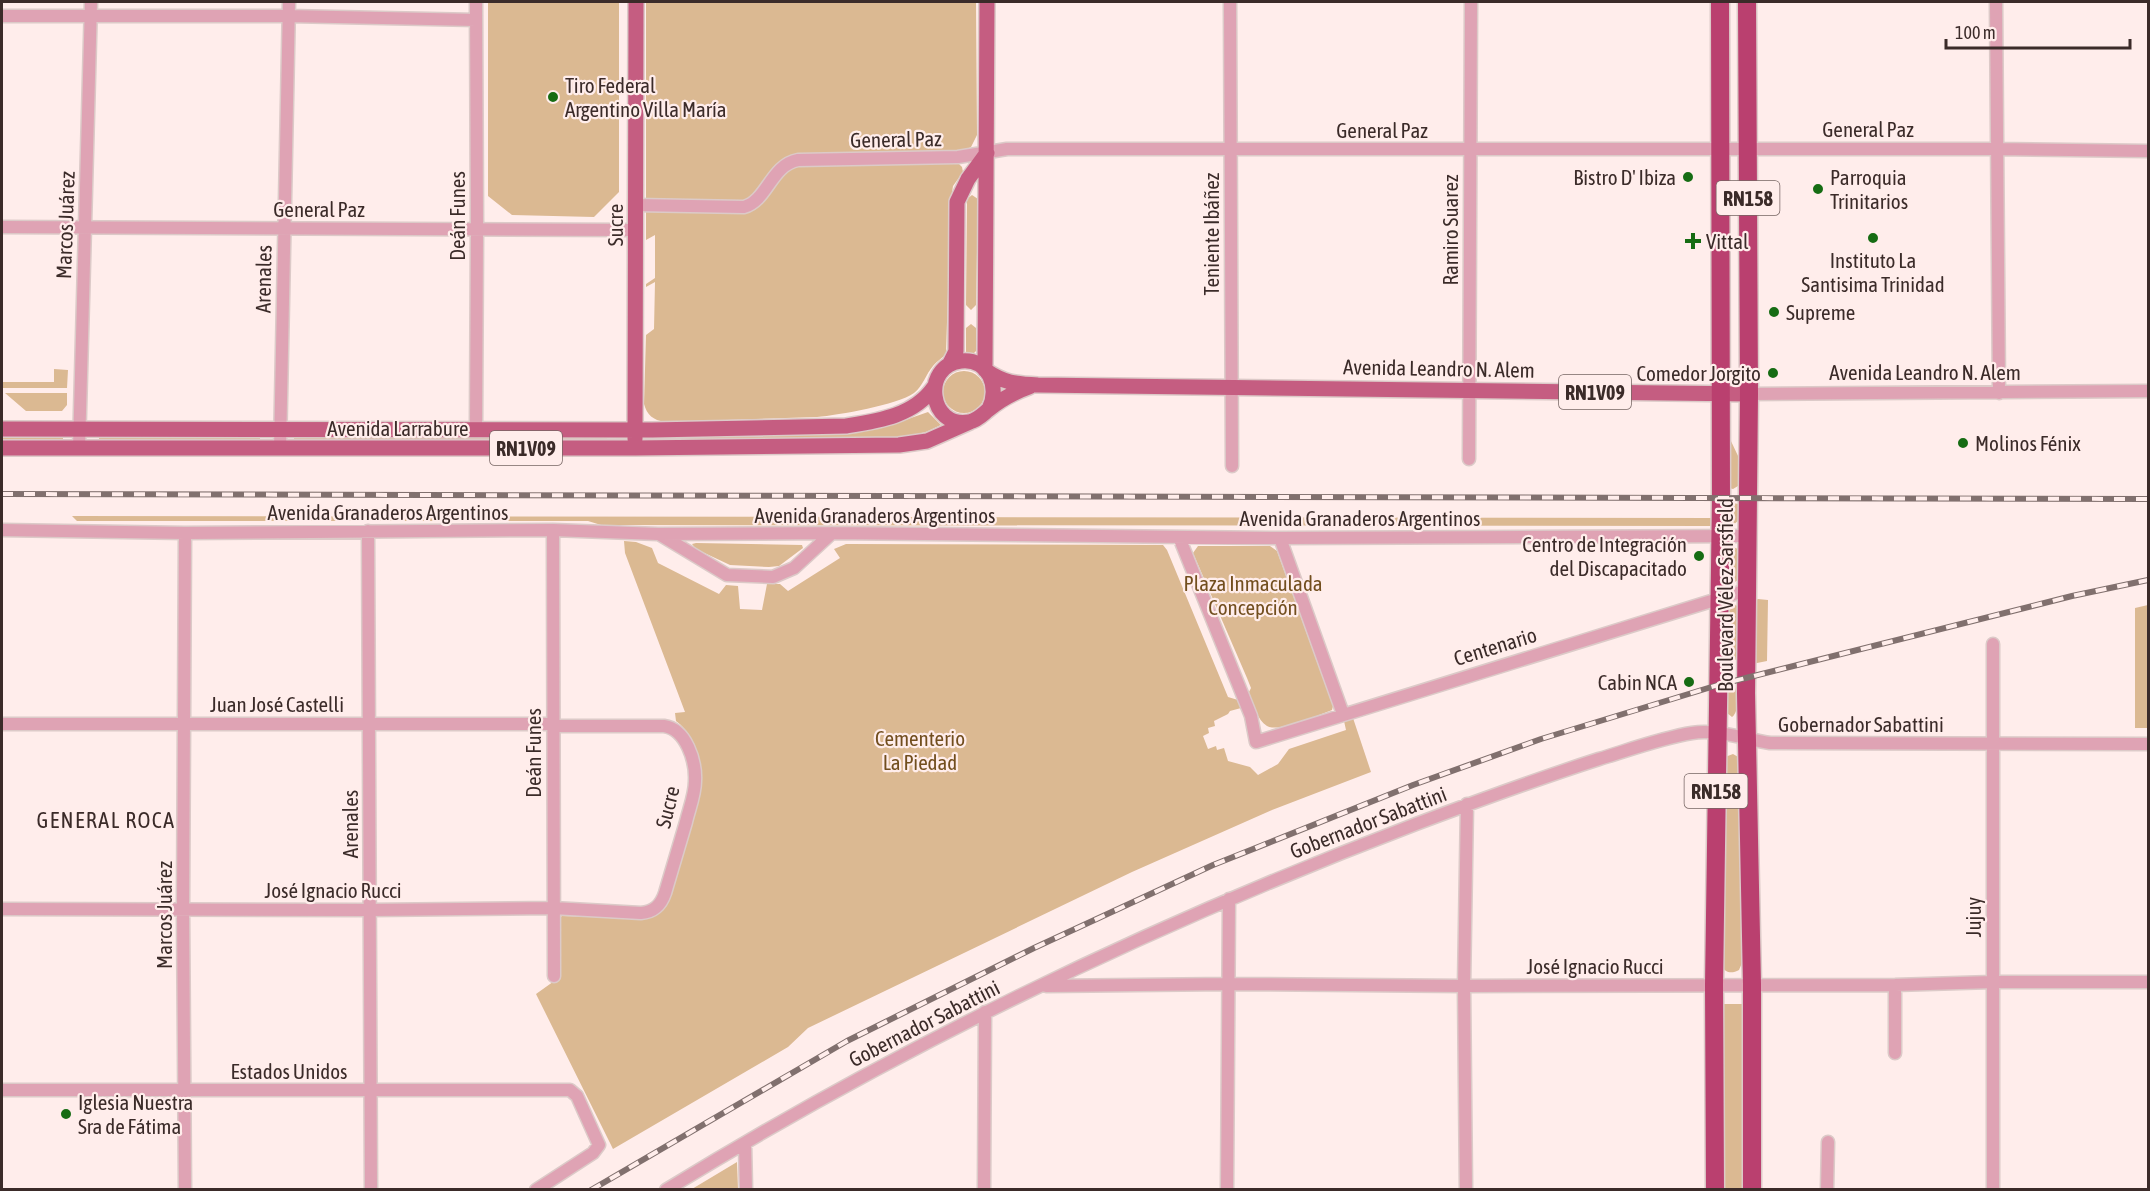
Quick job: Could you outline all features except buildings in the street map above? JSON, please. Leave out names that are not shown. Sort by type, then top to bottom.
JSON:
[{"type":"highway","name":"Boulevard Vélez Sarsfield","points":[[1715,1190],[1714,985],[1721,536],[1720,2]]},
{"type":"highway","name":"Boulevard Vélez Sarsfield","points":[[1747,2],[1749,394],[1747,740],[1752,984],[1752,1190]]},
{"type":"main road","name":"Sucre","points":[[635,448],[636,2]]},
{"type":"main road","points":[[987,2],[985,370],[993,384],[994,393],[989,409]]},
{"type":"main road","points":[[949,365],[956,351],[957,202],[968,179],[987,153]]},
{"type":"main road","name":"RN1V09","points":[[934,387],[939,374],[949,365],[961,361],[970,362],[985,370]]},
{"type":"main road","name":"Avenida Leandro N. Alem","points":[[985,370],[1007,382],[1038,385],[1749,394]]},
{"type":"main road","name":"RN1V09","points":[[970,422],[1015,393],[1038,385]]},
{"type":"main road","points":[[934,387],[935,402],[943,414],[955,421],[970,422]]},
{"type":"main road","name":"Avenida Larrabure","points":[[2,429],[636,430],[846,426],[869,423],[904,412],[921,402],[934,387]]},
{"type":"main road","name":"Avenida Larrabure","points":[[2,448],[635,448],[899,445],[927,441],[970,422]]},
{"type":"street","name":"Marcos Juárez","points":[[79,449],[91,2]]},
{"type":"street","name":"Arenales","points":[[280,449],[289,2]]},
{"type":"street","name":"Deán Funes","points":[[476,2],[476,430]]},
{"type":"street","name":"Teniente Ibáñez","points":[[1230,2],[1232,466]]},
{"type":"street","name":"Ramiro Suarez","points":[[1469,459],[1471,2]]},
{"type":"street","points":[[1996,2],[1998,393]]},
{"type":"street","points":[[2,16],[289,16],[476,20]]},
{"type":"street","name":"General Paz","points":[[636,205],[744,207],[753,203],[782,167],[793,161],[958,157],[1007,149],[2148,151]]},
{"type":"street","name":"General Paz","points":[[2,227],[636,230]]},
{"type":"street","name":"Avenida Leandro N. Alem","points":[[1749,394],[2148,391]]},
{"type":"street","name":"Avenida Granaderos Argentinos","points":[[2,530],[186,533],[553,530],[658,534],[832,533],[1280,538],[1747,536]]},
{"type":"street","name":"Deán Funes","points":[[553,530],[554,976]]},
{"type":"street","name":"Arenales","points":[[368,531],[371,1190]]},
{"type":"street","name":"Marcos Juárez","points":[[185,1190],[183,908],[186,533]]},
{"type":"street","points":[[658,534],[727,575],[773,577],[794,568],[832,533]]},
{"type":"street","name":"Centenario","points":[[1179,537],[1251,716],[1256,742],[1747,590]]},
{"type":"street","points":[[1280,538],[1344,714]]},
{"type":"street","name":"Jujuy","points":[[1993,644],[1993,1190]]},
{"type":"street","name":"Juan José Castelli","points":[[2,724],[669,727]]},
{"type":"street","name":"Sucre","points":[[660,903],[665,893],[696,779],[685,740],[679,732],[669,727]]},
{"type":"street","name":"Gobernador Sabattini","points":[[666,1190],[842,1087],[985,1012],[1229,899],[1331,856],[1467,804],[1626,751],[1694,733],[1717,734],[1770,743],[2148,744]]},
{"type":"street","points":[[1466,1190],[1464,986],[1467,804]]},
{"type":"street","points":[[1227,1190],[1229,899]]},
{"type":"street","name":"José Ignacio Rucci","points":[[2,909],[553,908],[641,912],[652,910],[660,903]]},
{"type":"street","name":"José Ignacio Rucci","points":[[1042,986],[1895,985],[1992,982],[2148,982]]},
{"type":"street","points":[[1895,985],[1895,1053]]},
{"type":"street","points":[[984,1190],[985,1012]]},
{"type":"street","name":"Estados Unidos","points":[[2,1090],[566,1090],[575,1094],[599,1144],[593,1153],[536,1190]]},
{"type":"street","points":[[1827,1190],[1828,1142]]},
{"type":"street","points":[[745,1143],[746,1190]]},
{"type":"green space","name":"Tiro Federal Argentino Villa María","points":[[488,2],[619,2],[619,192],[594,217],[512,215],[488,196]]},
{"type":"green space","points":[[646,2],[976,2],[977,135],[971,147],[961,152],[788,157],[777,166],[785,171],[798,165],[958,163],[962,167],[963,172],[953,186],[951,199],[946,353],[933,366],[914,393],[895,402],[853,412],[817,417],[665,422],[649,414],[644,404],[646,335],[654,329],[655,282],[646,287],[646,284],[655,278],[655,235],[646,240],[646,210],[747,202],[677,203],[646,199]]},
{"type":"green space","points":[[972,195],[978,199],[976,305],[971,310],[966,305],[967,199]]},
{"type":"green space","points":[[971,324],[976,328],[976,351],[972,355],[966,353],[966,328]]},
{"type":"green space","points":[[54,369],[68,370],[67,388],[2,388],[2,382],[54,382]]},
{"type":"green space","points":[[964,371],[972,372],[979,377],[984,384],[984,400],[979,407],[972,412],[964,413],[956,412],[949,407],[944,400],[943,392],[944,384],[949,377],[956,372]]},
{"type":"green space","points":[[5,393],[67,393],[67,405],[62,411],[26,411]]},
{"type":"green space","points":[[928,412],[941,425],[926,432],[904,437],[653,440],[656,437],[832,434],[888,426]]},
{"type":"green space","points":[[2,437],[63,437],[63,441],[2,441]]},
{"type":"green space","points":[[99,437],[260,437],[260,441],[99,441]]},
{"type":"green space","points":[[294,437],[607,438],[607,442],[294,441]]},
{"type":"green space","points":[[1730,439],[1739,458],[1738,486],[1733,489],[1729,488]]},
{"type":"green space","points":[[1730,502],[1738,504],[1738,521],[1733,525],[1729,523],[1728,504]]},
{"type":"green space","points":[[72,516],[1714,518],[1711,526],[601,525],[588,521],[77,521]]},
{"type":"green space","name":"Cementerio La Piedad","points":[[624,541],[636,542],[652,548],[658,563],[719,594],[726,585],[738,586],[740,609],[762,610],[767,584],[780,584],[788,591],[840,558],[834,549],[846,544],[1163,545],[1228,697],[1238,700],[1241,708],[1230,711],[1214,721],[1215,726],[1208,728],[1209,733],[1203,736],[1208,749],[1216,746],[1217,750],[1224,748],[1228,761],[1250,767],[1258,775],[1278,764],[1289,749],[1346,730],[1344,721],[1353,718],[1371,772],[1272,810],[1132,872],[808,1028],[788,1047],[613,1149],[536,994],[557,979],[559,918],[562,916],[641,918],[654,915],[699,796],[700,787],[693,744],[683,727],[676,721],[675,713],[685,712],[625,553]]},
{"type":"green space","points":[[692,544],[802,545],[803,548],[779,566],[769,567],[730,565],[696,549]]},
{"type":"green space","name":"Plaza Inmaculada Concepción","points":[[1198,546],[1270,546],[1277,551],[1333,706],[1332,710],[1299,722],[1273,728],[1261,720],[1249,692],[1251,688],[1247,678],[1193,553]]},
{"type":"green space","points":[[1729,548],[1738,549],[1738,580],[1733,583],[1729,582]]},
{"type":"green space","points":[[1756,600],[1768,600],[1767,661],[1752,664]]},
{"type":"green space","points":[[1733,603],[1737,606],[1737,659],[1731,661],[1728,659],[1728,606]]},
{"type":"green space","points":[[2148,605],[2148,728],[2135,728],[2135,608]]},
{"type":"green space","points":[[1730,686],[1736,689],[1737,698],[1736,711],[1732,717],[1727,713]]},
{"type":"green space","points":[[1733,754],[1740,758],[1744,765],[1742,963],[1739,970],[1731,972],[1722,966],[1725,757]]},
{"type":"green space","points":[[1722,1004],[1743,1004],[1743,1189],[1722,1189]]},
{"type":"green space","points":[[737,1162],[738,1189],[692,1189]]},
{"type":"railway","points":[[2,494],[2148,499]]},
{"type":"railway","points":[[591,1190],[847,1041],[1034,948],[1213,865],[1413,785],[1541,739],[1718,685],[2072,596],[2148,580]]},
{"type":"place","name":"Tiro Federal Argentino Villa María","points":[[553,97]]},
{"type":"place","name":"Bistro D' Ibiza","points":[[1688,177]]},
{"type":"place","name":"Parroquia Trinitarios","points":[[1818,189]]},
{"type":"place","name":"Instituto La Santisima Trinidad","points":[[1873,238]]},
{"type":"place","name":"Vittal","points":[[1693,241]]},
{"type":"place","name":"Supreme","points":[[1774,312]]},
{"type":"place","name":"Comedor Jorgito","points":[[1773,373]]},
{"type":"place","name":"Molinos Fénix","points":[[1963,443]]},
{"type":"place","name":"Centro de Integración del Discapacitado","points":[[1699,556]]},
{"type":"place","name":"Cabin NCA","points":[[1689,682]]},
{"type":"place","name":"Iglesia Nuestra Sra de Fátima","points":[[66,1114]]},
{"type":"district","name":"GENERAL ROCA","points":[[106,820]]}]
